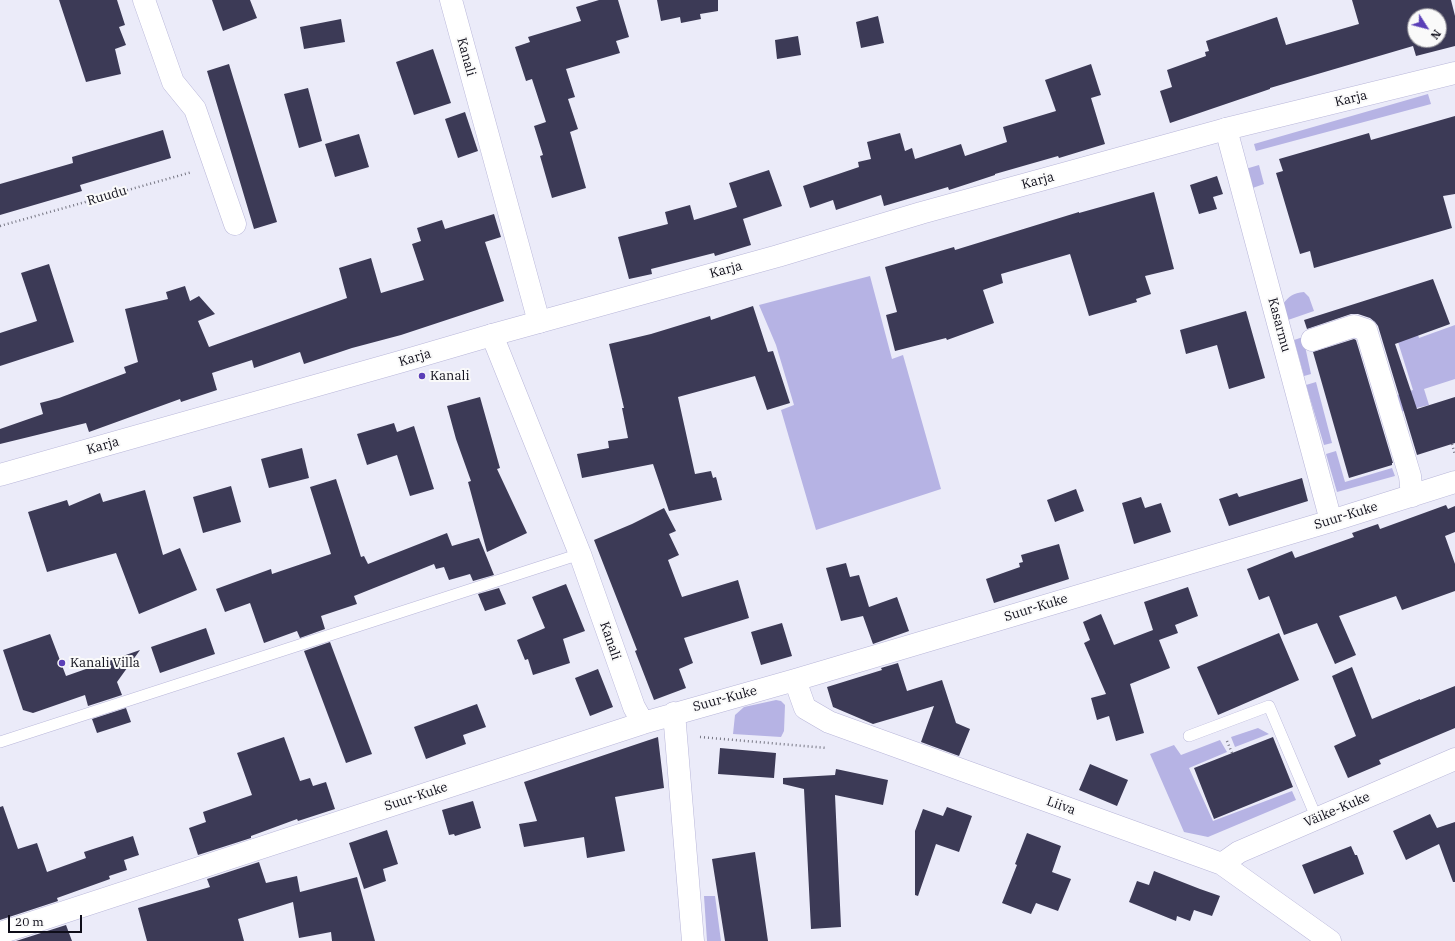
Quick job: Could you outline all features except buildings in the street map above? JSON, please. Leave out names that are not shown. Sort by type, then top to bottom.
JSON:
[{"type":"street","points":[[144,0],[173,82],[194,109],[235,224]]},
{"type":"street","name":"Kanali","points":[[451,0],[539,322]]},
{"type":"street","name":"Karja","points":[[0,475],[492,335],[778,256],[921,213],[1226,129],[1455,73]]},
{"type":"street","name":"Kasarmu","points":[[1226,129],[1331,521]]},
{"type":"street","points":[[1312,340],[1354,326],[1366,330],[1410,476],[1412,496]]},
{"type":"street","name":"Kanali","points":[[492,335],[580,554],[634,707],[643,723]]},
{"type":"street","name":"Suur-Kuke","points":[[0,934],[674,713],[795,680],[1331,521],[1455,482]]},
{"type":"street","name":"Liiva","points":[[795,680],[805,708],[829,722],[1222,864],[1330,941]]},
{"type":"street","points":[[674,713],[693,941]]},
{"type":"street","name":"Väike-Kuke","points":[[1222,864],[1239,852],[1455,760]]},
{"type":"lane","points":[[0,742],[580,554]]},
{"type":"lane","points":[[1189,736],[1268,706],[1317,819]]},
{"type":"path","name":"Ruudu","points":[[0,226],[215,166]]},
{"type":"path","points":[[1452,444],[1455,455]]},
{"type":"path","points":[[675,735],[833,748]]},
{"type":"shaded area","points":[[1428,94],[1431,104],[1256,151],[1254,144]]},
{"type":"shaded area","points":[[1259,165],[1264,184],[1247,190],[1242,170]]},
{"type":"shaded area","points":[[870,276],[892,359],[903,355],[941,489],[816,530],[781,410],[794,405],[776,345],[759,305]]},
{"type":"shaded area","points":[[1304,292],[1309,297],[1314,311],[1288,320],[1283,304],[1292,295]]},
{"type":"shaded area","points":[[1412,316],[1419,338],[1455,325],[1455,379],[1424,389],[1429,405],[1400,412],[1395,396],[1413,390],[1398,342]]},
{"type":"shaded area","points":[[1303,337],[1311,374],[1304,376],[1294,340]]},
{"type":"shaded area","points":[[1316,382],[1332,443],[1324,445],[1306,385]]},
{"type":"shaded area","points":[[1336,451],[1345,482],[1392,468],[1395,476],[1337,492],[1326,454]]},
{"type":"shaded area","points":[[776,700],[781,701],[785,705],[784,731],[781,737],[733,734],[735,715],[744,707]]},
{"type":"shaded area","points":[[1258,728],[1269,734],[1235,747],[1231,737]]},
{"type":"shaded area","points":[[1220,740],[1227,752],[1189,768],[1213,821],[1292,791],[1296,800],[1208,837],[1184,832],[1150,754],[1174,745],[1181,755]]},
{"type":"shaded area","points":[[704,896],[715,896],[721,941],[707,941]]},
{"type":"place","name":"Kanali","points":[[422,376]]},
{"type":"place","name":"Kanali Villa","points":[[62,663]]}]
